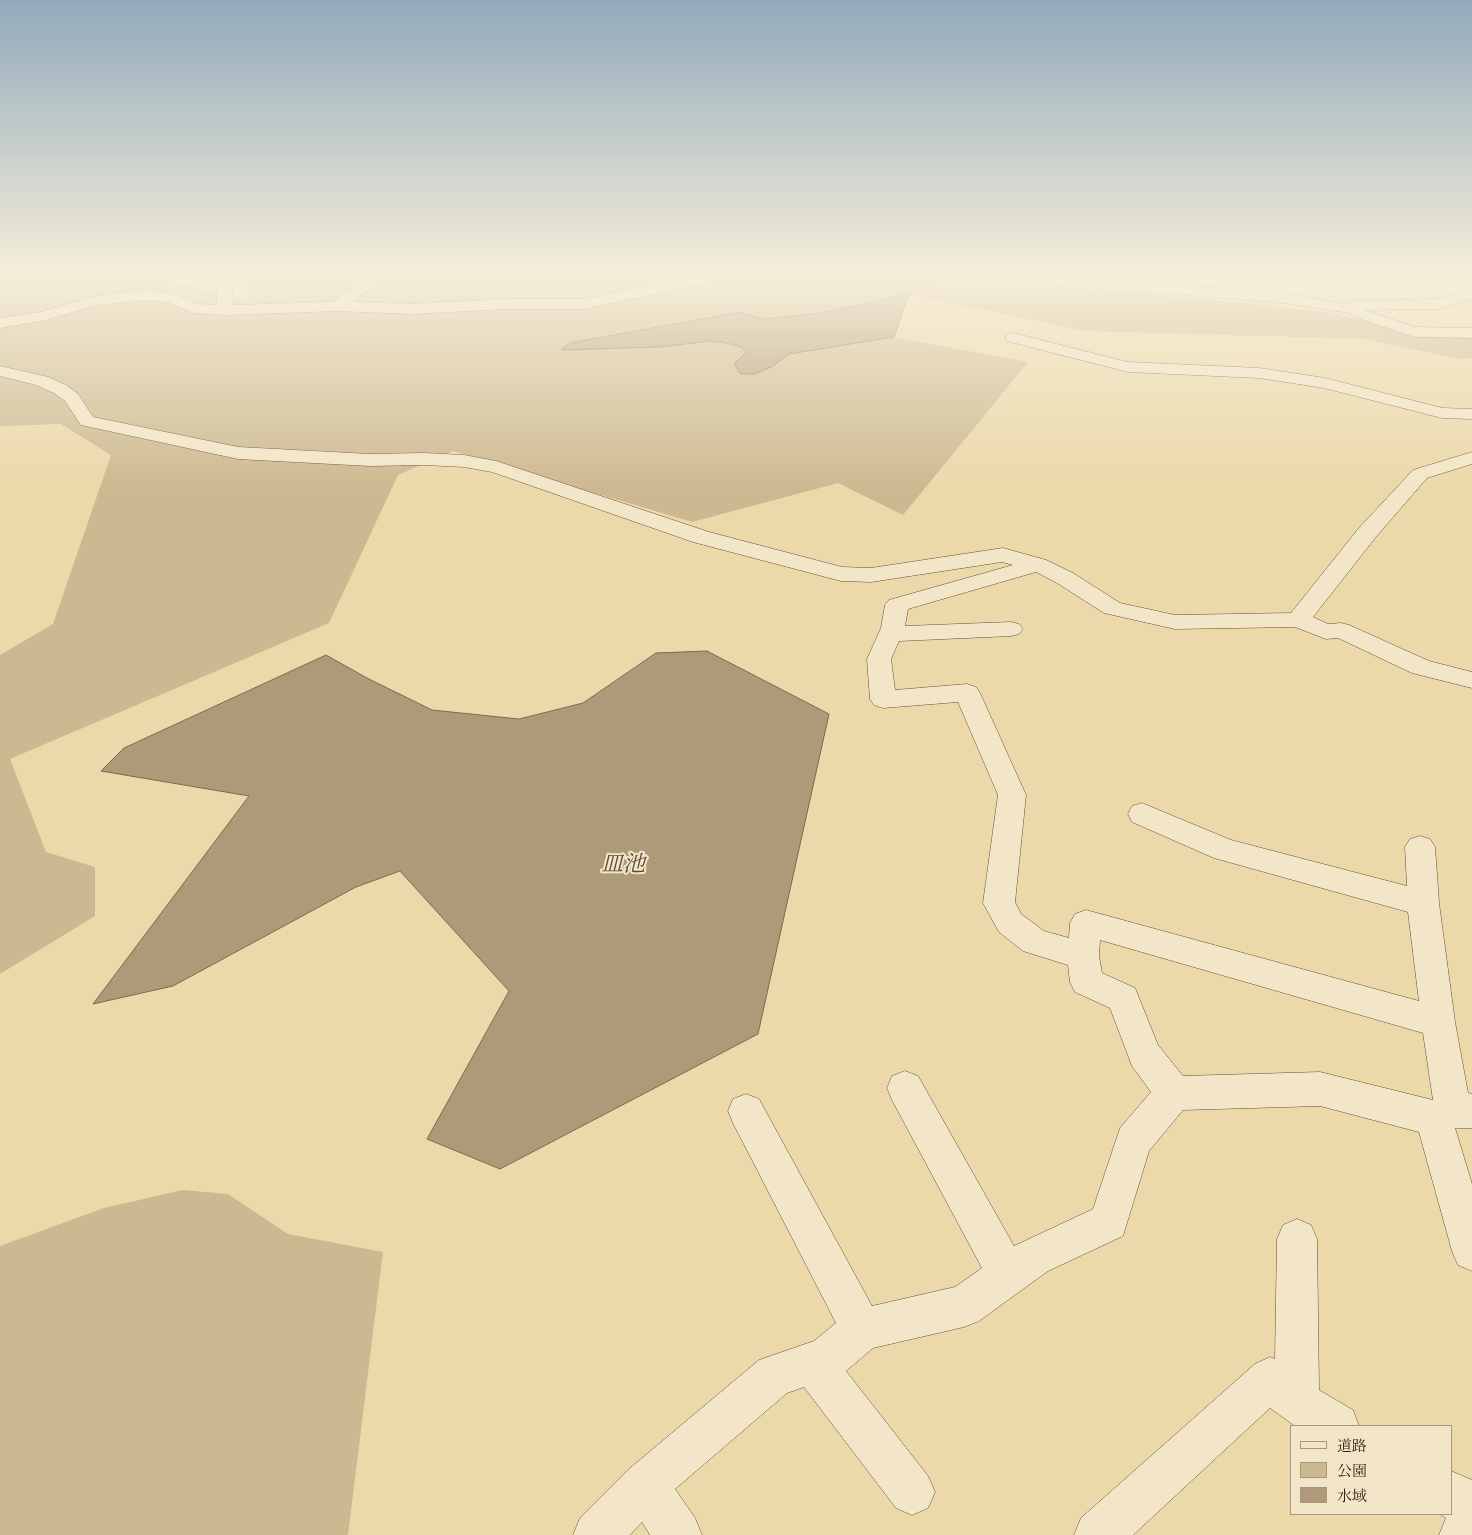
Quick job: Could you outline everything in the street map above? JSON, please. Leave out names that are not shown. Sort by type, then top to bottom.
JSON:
[{"type":"street","points":[[1051,348],[1128,367],[1259,373],[1325,383],[1442,413],[1472,414]]},
{"type":"street","points":[[0,372],[42,381],[60,389],[72,398],[87,421],[238,453],[370,460],[464,461],[496,467],[701,538],[842,574],[871,575],[1003,555],[1038,565],[1065,578],[1112,608],[1175,622],[1298,620],[1326,632],[1341,630],[1421,667],[1472,680]]},
{"type":"street","points":[[1298,620],[1367,533],[1420,474],[1472,458]]},
{"type":"street","points":[[1038,565],[897,606],[891,634],[880,659],[884,699],[967,693],[1012,795],[999,903],[1010,923],[1034,942],[1083,956]]},
{"type":"street","points":[[891,634],[1011,629]]},
{"type":"street","points":[[1142,814],[1224,850],[1423,903]]},
{"type":"street","points":[[1420,847],[1423,903],[1438,1022],[1472,1251]]},
{"type":"street","points":[[1174,1093],[1144,1055],[1123,998],[1087,982],[1083,956],[1086,923],[1438,1022]]},
{"type":"street","points":[[905,1088],[1008,1275]]},
{"type":"street","points":[[596,1535],[645,1485],[774,1375],[814,1362],[822,1363],[862,1329],[964,1306],[1034,1257],[1109,1222],[1133,1141],[1174,1093],[1320,1089],[1453,1113]]},
{"type":"street","points":[[746,1111],[862,1329]]},
{"type":"street","points":[[1296,1239],[1297,1402]]},
{"type":"street","points":[[814,1362],[912,1492]]},
{"type":"street","points":[[1098,1535],[1270,1379],[1297,1402],[1335,1425]]},
{"type":"street","points":[[645,1485],[678,1535]]},
{"type":"street","points":[[1452,1495],[1472,1506]]},
{"type":"street","points":[[1463,1535],[1472,1526]]},
{"type":"green space","points":[[0,348],[951,348],[1028,362],[903,515],[838,483],[692,522],[453,451],[398,475],[329,623],[10,759],[46,852],[95,867],[95,916],[0,974],[0,655],[53,624],[111,455],[61,424],[0,426]]},
{"type":"green space","points":[[1405,348],[1472,348],[1472,358],[1459,359]]},
{"type":"green space","points":[[183,1190],[228,1194],[288,1234],[383,1252],[348,1535],[0,1535],[0,1246],[104,1208]]},
{"type":"water","points":[[564,348],[640,348],[561,350]]},
{"type":"water","points":[[742,348],[828,348],[789,354],[773,366],[755,374],[741,374],[734,364],[746,352]]},
{"type":"water","name":"皿池","points":[[707,651],[829,714],[758,1034],[500,1169],[427,1139],[509,991],[400,871],[356,887],[173,986],[93,1004],[249,796],[101,771],[124,748],[326,655],[367,678],[432,710],[519,719],[583,703],[656,653]]}]
